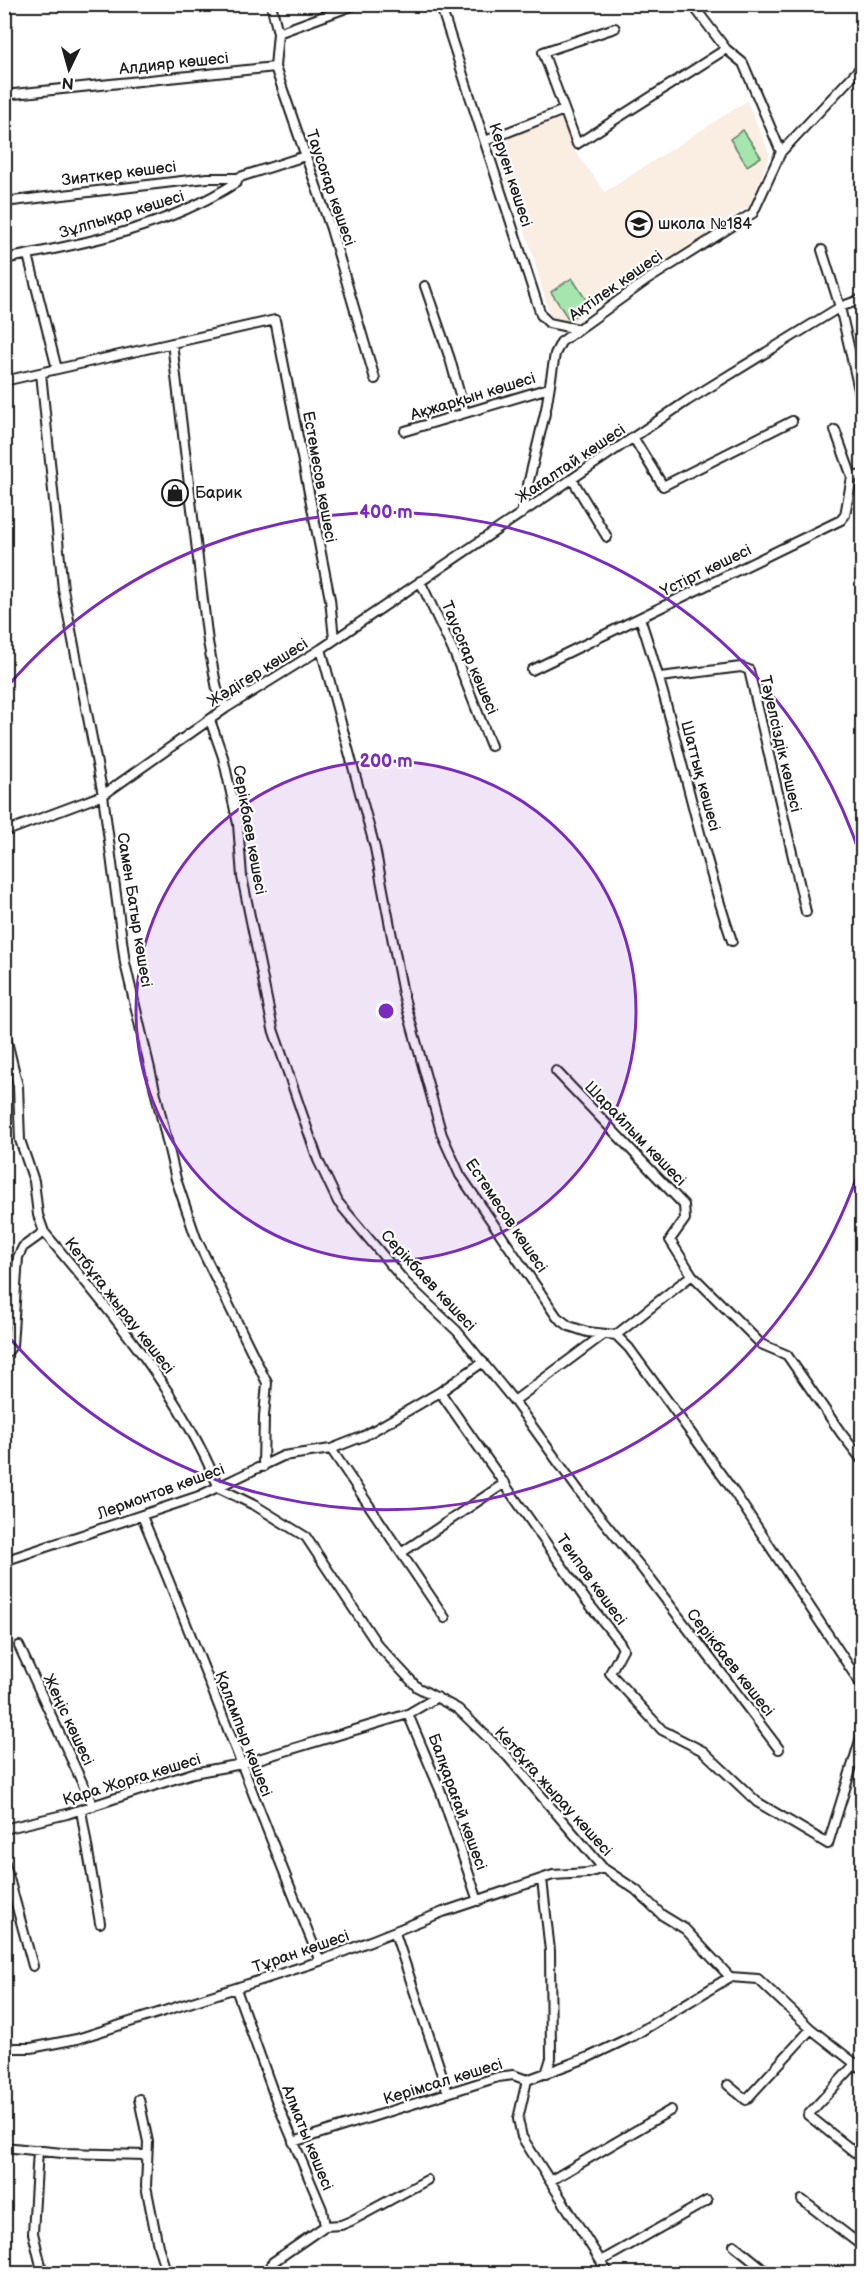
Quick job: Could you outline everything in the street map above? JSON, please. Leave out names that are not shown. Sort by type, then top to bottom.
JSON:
[{"type":"street","name":"Тауcоғар көшесі","points":[[271,4],[278,33],[275,67],[331,229],[375,379]]},
{"type":"street","points":[[278,33],[357,4]]},
{"type":"street","name":"Керуен көшесі","points":[[440,4],[541,315],[549,323],[578,328]]},
{"type":"street","points":[[692,4],[726,49],[743,63],[781,152]]},
{"type":"street","points":[[615,28],[543,52],[578,144],[726,49]]},
{"type":"street","name":"Ақтілек көшесі","points":[[521,514],[561,342],[647,280],[753,213],[781,152],[862,66]]},
{"type":"street","name":"Алдияр көшесі","points":[[4,95],[275,67]]},
{"type":"street","points":[[485,141],[564,110]]},
{"type":"street","points":[[237,177],[305,156]]},
{"type":"street","name":"Зияткер көшесі","points":[[4,202],[207,178],[237,177]]},
{"type":"street","name":"Зұлпықар көшесі","points":[[4,259],[105,237],[191,209],[237,182],[237,177]]},
{"type":"street","points":[[822,250],[840,307],[862,403]]},
{"type":"street","points":[[28,255],[57,369]]},
{"type":"street","points":[[425,286],[450,359],[465,413]]},
{"type":"street","name":"Жағалтай көшесі","points":[[321,649],[687,401],[840,307],[862,299]]},
{"type":"street","name":"Естемесов көшесі","points":[[172,343],[275,320],[330,599],[334,639]]},
{"type":"street","points":[[4,381],[172,343],[208,642],[217,689],[226,708]]},
{"type":"street","name":"Самен Батыр көшесі","points":[[40,373],[63,589],[103,795],[125,963],[176,1179],[196,1238],[267,1383],[263,1467]]},
{"type":"street","name":"Ақжарқын көшесі","points":[[405,431],[549,388]]},
{"type":"street","points":[[633,438],[663,486],[792,421]]},
{"type":"street","points":[[835,430],[852,477],[862,475]]},
{"type":"street","name":"Үстірт көшесі","points":[[532,670],[841,520],[845,515],[852,477]]},
{"type":"street","points":[[572,479],[607,537]]},
{"type":"street","name":"Тауcоғар көшесі","points":[[420,581],[455,655],[491,746]]},
{"type":"street","name":"Шаттық көшесі","points":[[640,618],[660,677],[717,896],[732,941]]},
{"type":"street","name":"Естемесов көшесі","points":[[321,649],[375,848],[403,994],[442,1135],[460,1175],[557,1317],[569,1326],[587,1332],[616,1335]]},
{"type":"street","name":"Жәдігер көшесі","points":[[210,720],[321,649]]},
{"type":"street","name":"Тәуелсіздік көшесі","points":[[660,677],[741,667],[748,670],[806,912]]},
{"type":"street","points":[[4,832],[103,795],[210,720]]},
{"type":"street","name":"Серікбаев көшесі","points":[[210,720],[223,757],[238,824],[242,877],[273,1029],[318,1160],[338,1202],[406,1283],[458,1330],[514,1401],[579,1491],[644,1571],[779,1749]]},
{"type":"street","name":"Кетбұға жырау көшесі","points":[[4,1029],[18,1086],[20,1140],[34,1182],[38,1215],[44,1232],[150,1361],[204,1451],[219,1488],[256,1506],[306,1537],[377,1644],[417,1687],[458,1709],[508,1757],[603,1868],[636,1890],[662,1915],[685,1929],[730,1977]]},
{"type":"street","name":"Шарайлым көшесі","points":[[556,1071],[684,1205],[685,1219],[670,1240],[692,1275],[761,1344],[788,1355],[862,1460]]},
{"type":"street","points":[[4,1356],[12,1346],[18,1257],[23,1247],[44,1232]]},
{"type":"street","points":[[692,1275],[616,1335],[629,1348],[734,1492],[862,1686]]},
{"type":"street","points":[[514,1401],[604,1334]]},
{"type":"street","name":"Лермонтов көшесі","points":[[4,1561],[219,1488],[283,1456],[331,1449],[364,1436],[440,1392],[483,1362]]},
{"type":"street","name":"Теипов көшесі","points":[[440,1392],[586,1600],[620,1643],[623,1649],[610,1673],[662,1730],[703,1751],[757,1802],[828,1844],[862,1734]]},
{"type":"street","points":[[331,1449],[445,1618]]},
{"type":"street","points":[[401,1553],[505,1483]]},
{"type":"street","name":"Қалампыр көшесі","points":[[142,1516],[242,1764],[252,1797],[320,1961]]},
{"type":"street","name":"Жеңіс көшесі","points":[[19,1646],[93,1806]]},
{"type":"street","name":"Қара Жорға көшесі","points":[[4,1829],[81,1810],[194,1773],[242,1764],[408,1714],[437,1698]]},
{"type":"street","name":"Балқарағай көшесі","points":[[408,1714],[441,1792],[478,1900]]},
{"type":"street","points":[[81,1810],[100,1923]]},
{"type":"street","points":[[4,1860],[33,1966]]},
{"type":"street","name":"Тұран көшесі","points":[[4,2048],[31,2048],[77,2039],[320,1961],[478,1900],[542,1879],[603,1868]]},
{"type":"street","points":[[542,1879],[550,1951],[551,2058],[546,2075]]},
{"type":"street","points":[[395,1933],[448,2093]]},
{"type":"street","points":[[730,1977],[758,1979],[811,2029],[862,2069]]},
{"type":"street","name":"Керімсал көшесі","points":[[293,2142],[498,2077],[513,2075],[527,2080],[546,2075],[633,2036],[730,1977]]},
{"type":"street","name":"Алматы көшесі","points":[[236,1989],[293,2142],[322,2209],[325,2226]]},
{"type":"street","points":[[728,2085],[746,2100],[811,2029]]},
{"type":"street","points":[[855,2063],[808,2115],[862,2158]]},
{"type":"street","points":[[527,2080],[520,2104],[519,2127],[522,2137],[609,2274]]},
{"type":"street","points":[[139,2098],[148,2142],[146,2186],[151,2215],[167,2274]]},
{"type":"street","points":[[550,2181],[671,2110]]},
{"type":"street","points":[[4,2147],[146,2155]]},
{"type":"street","points":[[39,2150],[33,2233],[43,2274]]},
{"type":"street","points":[[272,2274],[270,2266],[273,2262],[325,2226],[341,2225],[351,2221],[427,2180]]},
{"type":"street","points":[[802,2200],[862,2246]]},
{"type":"street","points":[[601,2261],[707,2201]]},
{"type":"street","points":[[734,2245],[770,2274]]},
{"type":"shaded area","name":"школа №184","points":[[747,101],[770,155],[749,206],[572,322],[551,319],[529,242],[492,141],[560,115],[575,151],[605,192]]},
{"type":"green space","points":[[743,130],[761,157],[747,166],[730,139]]},
{"type":"green space","points":[[572,278],[590,306],[569,320],[551,292]]},
{"type":"place","name":"школа №184","points":[[639,224]]},
{"type":"place","name":"Барик","points":[[175,493]]}]
